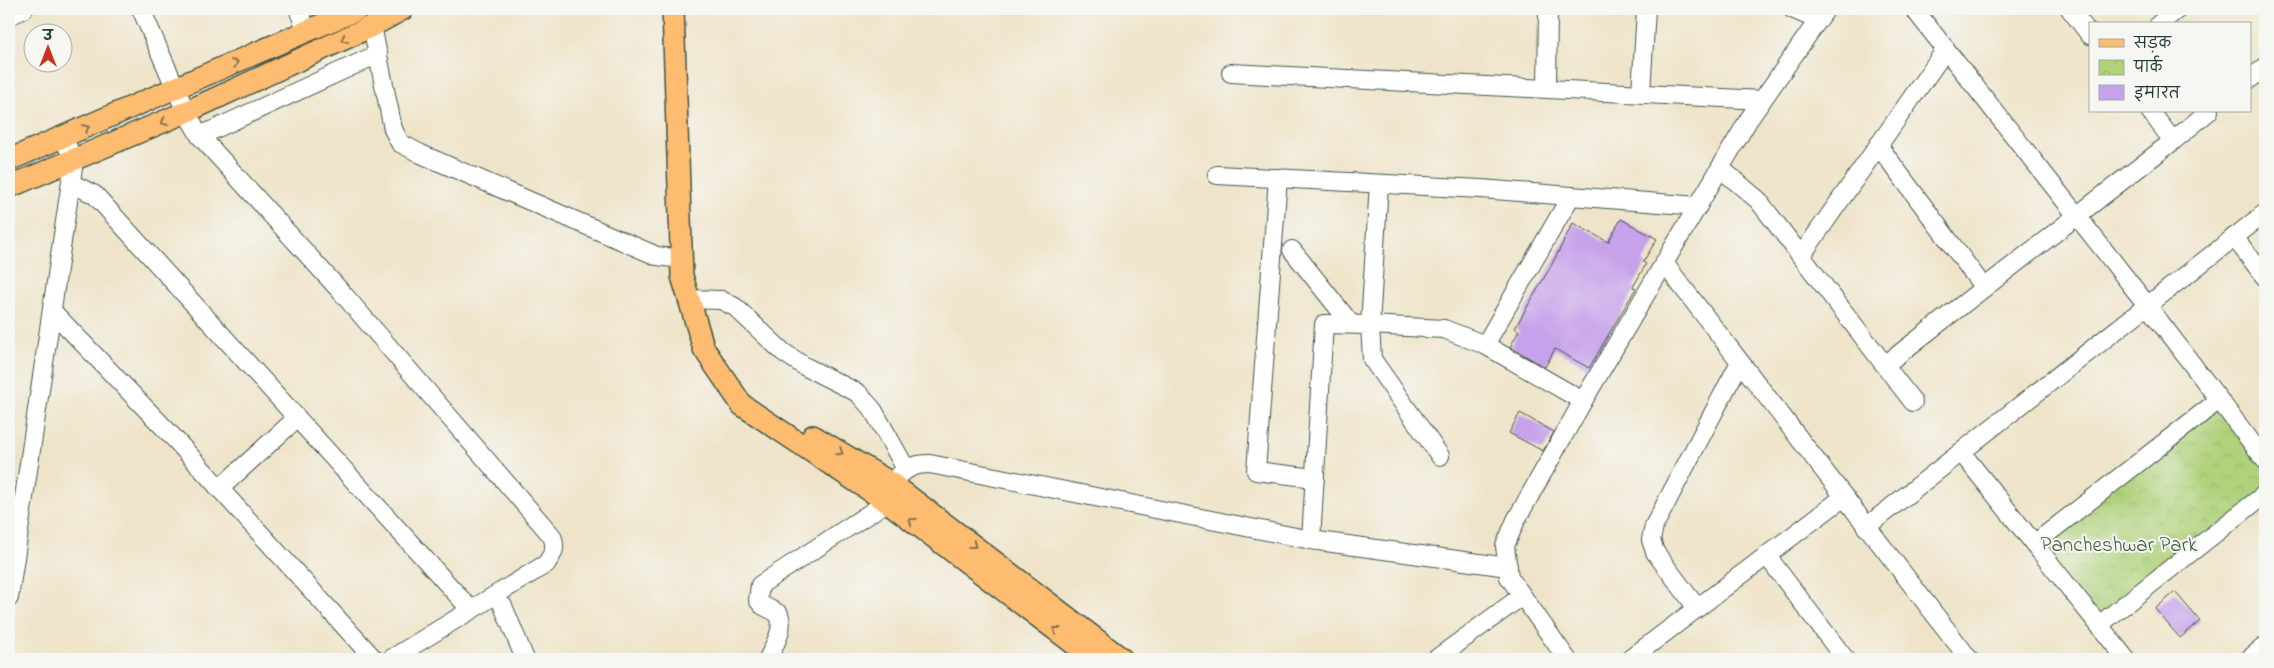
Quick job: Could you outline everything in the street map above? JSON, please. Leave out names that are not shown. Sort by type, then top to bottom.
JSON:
[{"type":"main road","points":[[9,160],[176,89],[356,9]]},
{"type":"main road","points":[[9,187],[186,112],[372,26],[403,9]]},
{"type":"main road","points":[[672,9],[682,276],[704,349],[754,399],[895,485],[1122,659]]},
{"type":"main road","points":[[895,485],[1094,659]]},
{"type":"street","points":[[9,16],[24,9]]},
{"type":"street","points":[[140,9],[186,112],[200,136],[344,295],[552,536],[555,544],[554,554],[546,564],[391,659]]},
{"type":"street","points":[[298,9],[307,31]]},
{"type":"street","points":[[1547,88],[1548,9]]},
{"type":"street","points":[[1641,93],[1646,9]]},
{"type":"street","points":[[1567,659],[1509,577],[1506,546],[1516,520],[1583,401],[1720,168],[1762,100],[1822,14],[1792,9]]},
{"type":"street","points":[[1914,9],[2265,460]]},
{"type":"street","points":[[2070,9],[2089,34]]},
{"type":"street","points":[[2162,22],[2178,9]]},
{"type":"street","points":[[372,26],[392,129],[400,142],[421,154],[657,256],[681,259]]},
{"type":"street","points":[[1801,256],[1946,49]]},
{"type":"street","points":[[200,136],[378,54]]},
{"type":"street","points":[[2252,77],[2265,67]]},
{"type":"street","points":[[1231,73],[1762,100]]},
{"type":"street","points":[[2151,112],[2172,140]]},
{"type":"street","points":[[1885,365],[2208,112]]},
{"type":"street","points":[[9,598],[74,161],[63,137]]},
{"type":"street","points":[[1878,145],[1984,288]]},
{"type":"street","points":[[1720,168],[1758,200],[1913,402]]},
{"type":"street","points":[[1217,175],[1571,196],[1698,206]]},
{"type":"street","points":[[1278,178],[1256,471],[1315,478]]},
{"type":"street","points":[[71,183],[95,195],[471,610]]},
{"type":"street","points":[[1379,184],[1370,325],[1372,359],[1440,456]]},
{"type":"street","points":[[1485,345],[1571,196]]},
{"type":"street","points":[[1866,526],[2265,213]]},
{"type":"street","points":[[2234,237],[2265,277]]},
{"type":"street","points":[[1292,250],[1351,324]]},
{"type":"street","points":[[1664,263],[1969,659]]},
{"type":"street","points":[[689,298],[721,300],[735,307],[783,352],[804,366],[858,393],[874,410],[895,485]]},
{"type":"street","points":[[52,311],[219,489],[374,659]]},
{"type":"street","points":[[1311,540],[1324,324],[1444,329],[1485,345],[1583,401]]},
{"type":"street","points":[[1697,608],[1656,552],[1651,540],[1654,526],[1740,362]]},
{"type":"street","points":[[2034,544],[2220,400]]},
{"type":"street","points":[[219,489],[297,418]]},
{"type":"street","points":[[1961,452],[2126,659]]},
{"type":"street","points":[[768,659],[782,622],[779,614],[762,605],[758,600],[760,585],[895,485],[916,464],[930,464],[1311,540],[1508,566]]},
{"type":"street","points":[[2098,625],[2265,494]]},
{"type":"street","points":[[1630,659],[1844,497]]},
{"type":"street","points":[[1767,556],[1838,656]]},
{"type":"street","points":[[1436,659],[1522,596]]},
{"type":"street","points":[[503,606],[525,659]]},
{"type":"street","points":[[2249,659],[2265,646]]},
{"type":"green space","name":"Pancheshwar Park","points":[[2219,400],[2265,460],[2265,494],[2099,625],[2034,544]]},
{"type":"building","points":[[1621,219],[1657,239],[1643,262],[1646,264],[1633,287],[1636,288],[1589,368],[1555,349],[1545,367],[1510,347],[1519,331],[1515,328],[1551,266],[1573,223],[1608,242]]},
{"type":"building","points":[[1520,413],[1554,432],[1543,451],[1509,433]]},
{"type":"building","points":[[2175,592],[2200,621],[2180,638],[2155,609]]}]
